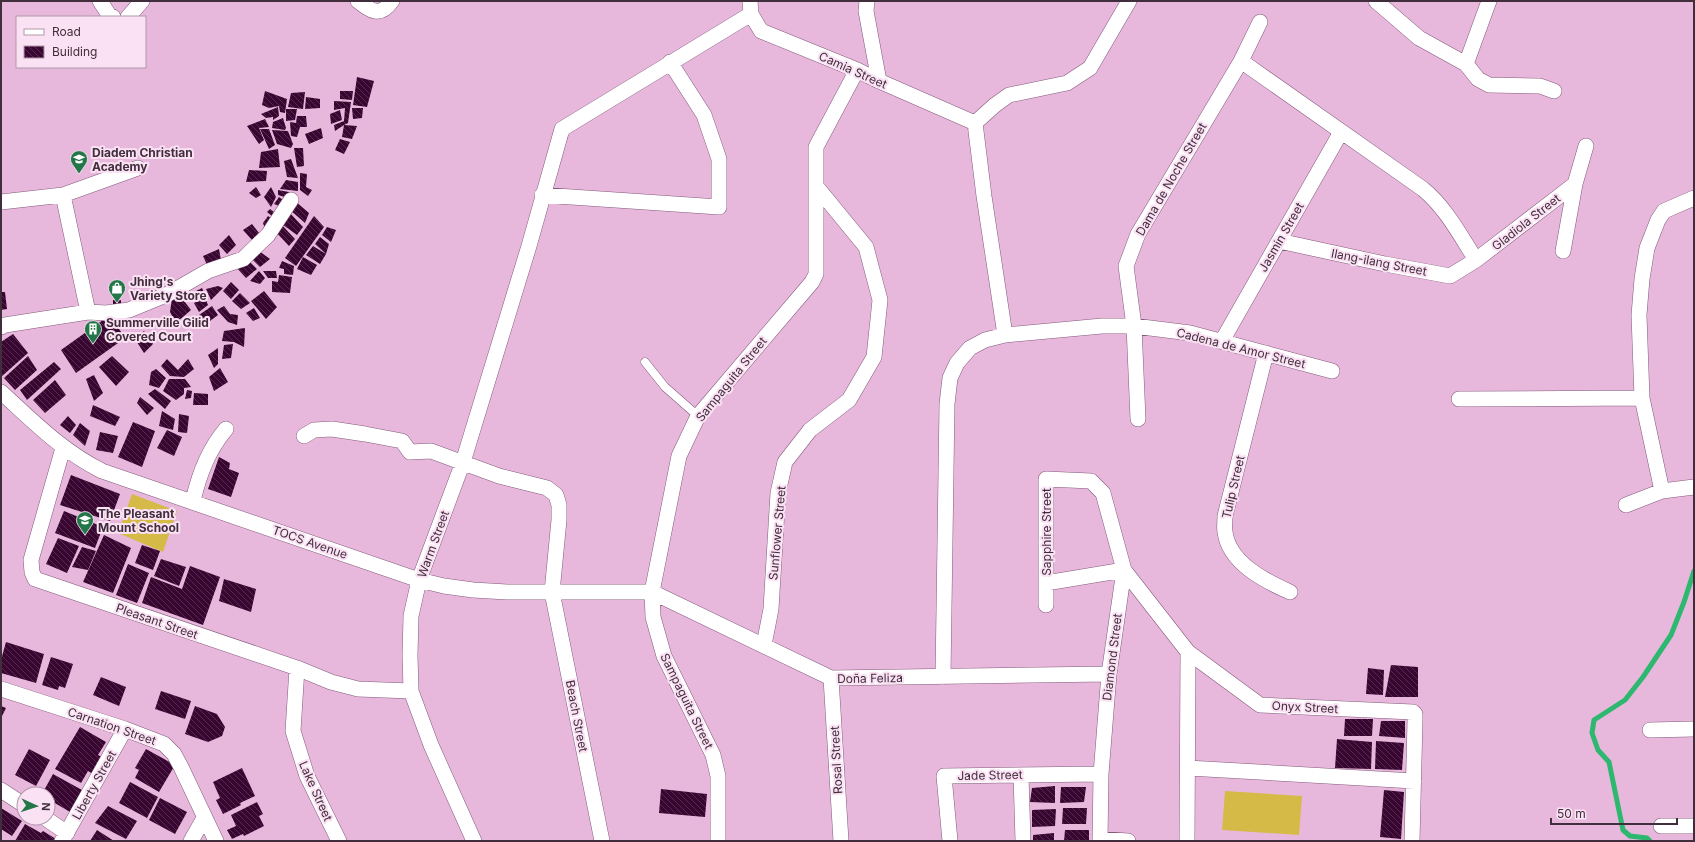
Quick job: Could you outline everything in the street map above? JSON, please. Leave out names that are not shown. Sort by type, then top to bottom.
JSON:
[{"type":"street","points":[[100,1],[111,16]]},
{"type":"street","points":[[129,16],[142,1]]},
{"type":"street","points":[[358,1],[374,11],[379,12],[384,11],[392,1]]},
{"type":"street","points":[[866,1],[866,11],[879,81]]},
{"type":"street","points":[[1005,335],[984,196],[975,123],[1009,95],[1067,83],[1090,68],[1129,1]]},
{"type":"street","points":[[1376,1],[1419,38],[1466,64],[1478,79],[1489,85],[1540,86],[1554,91]]},
{"type":"street","points":[[1466,64],[1489,1]]},
{"type":"street","name":"Camia Street","points":[[750,7],[761,31],[857,70],[975,123]]},
{"type":"street","name":"Warm Street","points":[[474,841],[431,745],[411,691],[411,616],[419,580],[463,462],[529,246],[542,195],[562,129],[670,62],[750,7]]},
{"type":"street","name":"Dama de Noche Street","points":[[1138,419],[1134,326],[1126,266],[1138,234],[1241,61],[1260,22]]},
{"type":"street","points":[[1241,61],[1423,189],[1436,200],[1449,217],[1476,260]]},
{"type":"street","points":[[542,195],[719,207],[719,159],[704,116],[670,62]]},
{"type":"street","name":"Sampaguita Street","points":[[718,841],[718,776],[713,755],[664,656],[653,617],[652,592],[678,456],[698,416],[812,282],[816,274],[816,147],[857,70]]},
{"type":"street","name":"Jasmin Street","points":[[1222,341],[1341,132]]},
{"type":"street","name":"Gladiola Street","points":[[1563,250],[1575,184],[1586,146]]},
{"type":"street","points":[[1,202],[63,195],[138,168]]},
{"type":"street","name":"Gladiola Street","points":[[1476,260],[1575,184]]},
{"type":"street","name":"Sunflower Street","points":[[764,646],[771,609],[778,493],[785,462],[810,430],[848,400],[874,357],[880,300],[866,246],[816,186]]},
{"type":"street","points":[[63,195],[88,312]]},
{"type":"street","points":[[1662,491],[1642,398],[1639,315],[1642,279],[1647,248],[1658,220],[1664,211],[1694,198]]},
{"type":"street","points":[[1,328],[5,325],[88,312],[106,313],[129,310],[168,294],[208,271],[243,259],[268,235],[291,200]]},
{"type":"street","name":"Ilang-ilang Street","points":[[1279,241],[1385,264],[1450,276],[1476,260]]},
{"type":"street","name":"Cadena de Amor Street","points":[[943,677],[947,404],[950,378],[957,363],[970,348],[985,340],[1005,335],[1102,326],[1134,326],[1190,333],[1332,371]]},
{"type":"street","name":"Tulip Street","points":[[1266,353],[1225,516],[1225,532],[1234,554],[1245,565],[1274,585],[1290,592]]},
{"type":"street","name":"TOCS Avenue","points":[[1,392],[64,448],[81,460],[102,471],[193,501],[419,580],[444,586],[473,590],[652,592]]},
{"type":"street","points":[[1459,399],[1642,398]]},
{"type":"street","points":[[193,501],[203,464],[215,441],[226,429]]},
{"type":"street","name":"Beach Street","points":[[304,436],[314,430],[327,429],[402,441],[410,452],[431,451],[499,476],[546,488],[556,496],[559,505],[559,520],[552,592],[602,841]]},
{"type":"street","name":"Pleasant Street","points":[[64,448],[31,560],[32,572],[35,579],[297,668],[331,682],[358,689],[411,691]]},
{"type":"street","name":"Sapphire Street","points":[[1046,605],[1046,479],[1091,481]]},
{"type":"street","name":"Diamond Street","points":[[1091,481],[1104,493],[1124,570],[1109,674],[1101,774],[1100,840]]},
{"type":"street","points":[[1626,505],[1662,491],[1694,488]]},
{"type":"street","points":[[1046,583],[1124,570]]},
{"type":"street","name":"Onyx Street","points":[[1124,570],[1188,652],[1260,705],[1413,712],[1416,720],[1412,841]]},
{"type":"street","name":"Doña Feliza","points":[[652,592],[831,678],[1109,674]]},
{"type":"street","points":[[1187,841],[1188,652]]},
{"type":"street","name":"Lake Street","points":[[297,668],[293,731],[307,776],[339,841]]},
{"type":"street","name":"Rosal Street","points":[[831,678],[841,841]]},
{"type":"street","name":"Carnation Street","points":[[1,689],[125,729],[164,744],[174,754],[216,841]]},
{"type":"street","name":"Liberty Street","points":[[65,837],[125,729]]},
{"type":"street","points":[[1650,730],[1694,729]]},
{"type":"street","points":[[1188,768],[1414,781]]},
{"type":"street","name":"Jade Street","points":[[950,841],[944,776],[1101,774]]},
{"type":"street","points":[[1021,775],[1023,841]]},
{"type":"street","points":[[1,790],[16,799]]},
{"type":"street","points":[[191,841],[204,818]]},
{"type":"street","points":[[53,826],[65,837]]},
{"type":"street","points":[[1661,826],[1694,826]]},
{"type":"street","points":[[1100,840],[1128,841]]},
{"type":"lane","points":[[645,362],[665,387],[698,416]]},
{"type":"shaded area","points":[[132,494],[177,511],[163,552],[118,533]]},
{"type":"shaded area","points":[[1225,791],[1302,796],[1299,835],[1222,830]]},
{"type":"building","points":[[357,77],[374,81],[367,107],[353,105]]},
{"type":"building","points":[[265,91],[287,99],[285,113],[280,112],[279,106],[269,108],[262,105]]},
{"type":"building","points":[[340,91],[353,91],[352,100],[340,99]]},
{"type":"building","points":[[305,92],[303,109],[288,107],[291,93]]},
{"type":"building","points":[[306,97],[320,99],[320,108],[305,109]]},
{"type":"building","points":[[334,101],[351,102],[348,123],[335,131],[334,125],[344,121],[345,108],[334,110]]},
{"type":"building","points":[[278,107],[279,116],[273,120],[273,117],[266,118],[261,114]]},
{"type":"building","points":[[352,108],[363,108],[362,118],[353,119]]},
{"type":"building","points":[[286,109],[297,109],[295,120],[286,121]]},
{"type":"building","points":[[340,110],[342,120],[331,124],[330,114]]},
{"type":"building","points":[[297,116],[306,116],[307,127],[300,127],[297,137],[291,136],[290,122],[296,123]]},
{"type":"building","points":[[283,118],[286,128],[285,130],[272,128],[273,122]]},
{"type":"building","points":[[265,119],[269,127],[259,128],[264,140],[259,144],[247,126]]},
{"type":"building","points":[[344,125],[357,126],[352,139],[342,137]]},
{"type":"building","points":[[321,128],[323,138],[309,144],[305,134]]},
{"type":"building","points":[[260,129],[269,129],[275,145],[269,149]]},
{"type":"building","points":[[272,130],[288,131],[293,144],[291,148],[277,144]]},
{"type":"building","points":[[340,139],[350,142],[344,154],[335,150]]},
{"type":"building","points":[[294,148],[303,148],[304,166],[297,167]]},
{"type":"building","points":[[278,149],[280,167],[259,168],[261,152]]},
{"type":"building","points":[[291,159],[298,178],[287,177],[284,161]]},
{"type":"building","points":[[249,170],[267,171],[266,181],[246,182]]},
{"type":"building","points":[[300,173],[307,174],[306,187],[312,190],[308,196],[300,190]]},
{"type":"building","points":[[286,180],[298,182],[298,191],[280,189]]},
{"type":"building","points":[[256,187],[261,195],[256,198],[249,193]]},
{"type":"building","points":[[271,187],[276,197],[271,207],[264,197]]},
{"type":"building","points":[[278,190],[289,192],[288,198],[278,195]]},
{"type":"building","points":[[279,197],[283,200],[279,206],[274,204]]},
{"type":"building","points":[[295,201],[309,213],[305,223],[289,209]]},
{"type":"building","points":[[270,209],[274,212],[272,216],[267,212]]},
{"type":"building","points":[[287,210],[303,227],[297,235],[279,222]]},
{"type":"building","points":[[268,216],[272,219],[265,229],[263,223]]},
{"type":"building","points":[[314,216],[324,227],[296,266],[285,258]]},
{"type":"building","points":[[280,223],[295,239],[289,246],[274,230]]},
{"type":"building","points":[[252,224],[259,233],[252,240],[243,230]]},
{"type":"building","points":[[327,227],[336,230],[331,242],[322,235]]},
{"type":"building","points":[[229,235],[236,245],[227,254],[219,245]]},
{"type":"building","points":[[320,237],[329,244],[326,254],[315,244]]},
{"type":"building","points":[[313,246],[326,254],[320,264],[306,255]]},
{"type":"building","points":[[219,249],[221,260],[208,267],[203,256]]},
{"type":"building","points":[[259,251],[270,259],[260,267],[250,257]]},
{"type":"building","points":[[303,257],[317,265],[311,275],[297,269]]},
{"type":"building","points":[[247,259],[257,269],[246,278],[236,267]]},
{"type":"building","points":[[282,261],[294,266],[293,275],[284,274],[284,269],[279,268]]},
{"type":"building","points":[[259,271],[265,278],[260,284],[250,281]]},
{"type":"building","points":[[263,271],[276,271],[277,278],[268,278]]},
{"type":"building","points":[[279,275],[292,277],[290,293],[272,292],[272,281],[278,282]]},
{"type":"building","points":[[231,282],[239,290],[231,299],[223,291]]},
{"type":"building","points":[[218,286],[223,288],[211,300],[206,289]]},
{"type":"building","points":[[202,288],[205,295],[194,300],[192,293]]},
{"type":"building","points":[[264,291],[277,307],[266,319],[251,301]]},
{"type":"building","points":[[1,292],[5,292],[7,309],[1,310]]},
{"type":"building","points":[[178,293],[191,310],[176,323],[170,312],[172,298]]},
{"type":"building","points":[[240,293],[250,303],[241,309],[232,301]]},
{"type":"building","points":[[205,297],[208,305],[199,312],[194,303]]},
{"type":"building","name":"Jhing's Variety Store","points":[[113,300],[121,300],[121,305],[113,305]]},
{"type":"building","points":[[212,306],[218,315],[206,324],[199,315]]},
{"type":"building","points":[[224,306],[230,314],[238,315],[237,325],[228,322],[217,310]]},
{"type":"building","points":[[254,308],[260,318],[253,321],[246,313]]},
{"type":"building","name":"Summerville Gilid Covered Court","points":[[110,315],[125,338],[76,373],[61,350]]},
{"type":"building","points":[[245,328],[244,347],[234,342],[222,341],[224,331]]},
{"type":"building","points":[[144,331],[153,344],[144,353],[135,339]]},
{"type":"building","points":[[13,334],[28,353],[1,377],[1,342]]},
{"type":"building","points":[[233,344],[231,358],[222,359],[224,345]]},
{"type":"building","points":[[218,348],[218,364],[214,368],[208,355]]},
{"type":"building","points":[[28,356],[37,370],[15,390],[4,378]]},
{"type":"building","points":[[112,356],[129,372],[116,386],[99,367]]},
{"type":"building","points":[[167,359],[178,370],[188,359],[194,369],[184,377],[170,376],[161,366]]},
{"type":"building","points":[[54,362],[61,369],[27,400],[20,390]]},
{"type":"building","points":[[220,368],[228,382],[214,391],[209,377]]},
{"type":"building","points":[[156,369],[166,378],[159,388],[149,385],[151,372]]},
{"type":"building","points":[[94,375],[103,393],[94,401],[86,379]]},
{"type":"building","points":[[169,379],[185,379],[191,387],[184,388],[184,394],[176,400],[163,391]]},
{"type":"building","points":[[55,380],[66,395],[45,413],[33,400]]},
{"type":"building","points":[[155,389],[171,401],[165,409],[148,394]]},
{"type":"building","points":[[187,390],[192,391],[191,398],[185,399]]},
{"type":"building","points":[[194,393],[208,394],[208,405],[193,405]]},
{"type":"building","points":[[140,397],[154,408],[147,415],[137,403]]},
{"type":"building","points":[[93,405],[120,417],[115,426],[90,416]]},
{"type":"building","points":[[162,411],[175,419],[173,430],[159,426]]},
{"type":"building","points":[[179,414],[189,416],[187,433],[178,432]]},
{"type":"building","points":[[68,416],[76,425],[70,433],[60,425]]},
{"type":"building","points":[[133,422],[155,431],[142,467],[118,457]]},
{"type":"building","points":[[80,423],[90,431],[85,446],[73,435]]},
{"type":"building","points":[[167,430],[182,437],[174,456],[157,448]]},
{"type":"building","points":[[100,432],[118,436],[113,453],[96,450]]},
{"type":"building","points":[[219,457],[230,463],[229,469],[239,473],[231,497],[208,489]]},
{"type":"building","points":[[71,475],[120,494],[110,521],[60,505]]},
{"type":"building","points":[[64,511],[103,527],[95,548],[55,533]]},
{"type":"building","points":[[104,535],[131,548],[113,593],[83,582]]},
{"type":"building","points":[[58,538],[79,546],[67,573],[46,564]]},
{"type":"building","points":[[142,545],[160,551],[153,570],[135,563]]},
{"type":"building","points":[[82,547],[96,551],[88,570],[72,567]]},
{"type":"building","points":[[161,559],[186,567],[179,586],[154,576]]},
{"type":"building","points":[[128,564],[149,573],[137,603],[116,595]]},
{"type":"building","points":[[190,566],[220,577],[203,625],[142,603],[151,577],[182,589]]},
{"type":"building","points":[[224,579],[256,589],[251,612],[219,601]]},
{"type":"building","points":[[6,642],[44,654],[36,683],[1,673],[1,660]]},
{"type":"building","points":[[51,657],[73,664],[65,688],[59,686],[58,690],[42,685]]},
{"type":"building","points":[[1391,665],[1418,667],[1418,697],[1385,697]]},
{"type":"building","points":[[1368,668],[1384,670],[1383,695],[1366,694]]},
{"type":"building","points":[[101,677],[126,687],[119,706],[93,695]]},
{"type":"building","points":[[161,691],[191,701],[185,719],[155,709]]},
{"type":"building","points":[[1,706],[6,708],[1,718]]},
{"type":"building","points":[[195,706],[217,714],[225,727],[222,736],[208,742],[185,734]]},
{"type":"building","points":[[1345,719],[1373,719],[1372,736],[1344,736]]},
{"type":"building","points":[[1381,721],[1405,721],[1405,738],[1379,736]]},
{"type":"building","points":[[80,727],[106,742],[98,755],[102,757],[93,774],[88,771],[81,783],[55,769]]},
{"type":"building","points":[[1337,739],[1372,742],[1371,769],[1335,768]]},
{"type":"building","points":[[1376,741],[1404,743],[1402,770],[1375,769]]},
{"type":"building","points":[[29,749],[50,760],[36,786],[15,775]]},
{"type":"building","points":[[146,749],[175,765],[159,792],[135,778],[139,770],[135,768]]},
{"type":"building","points":[[242,768],[255,796],[240,803],[241,805],[223,814],[216,800],[220,798],[213,782]]},
{"type":"building","points":[[53,774],[82,790],[70,812],[56,804],[56,786],[46,786]]},
{"type":"building","points":[[130,782],[158,797],[147,818],[119,803]]},
{"type":"building","points":[[1055,786],[1055,803],[1030,802],[1032,788]]},
{"type":"building","points":[[1061,787],[1086,787],[1084,802],[1060,803]]},
{"type":"building","points":[[661,789],[707,794],[705,817],[659,813]]},
{"type":"building","points":[[1384,790],[1404,792],[1401,839],[1380,837]]},
{"type":"building","points":[[160,798],[187,812],[175,834],[149,820]]},
{"type":"building","points":[[257,802],[263,814],[259,816],[264,826],[244,836],[243,834],[232,839],[227,830],[236,826],[231,815]]},
{"type":"building","points":[[108,806],[137,821],[126,839],[95,823]]},
{"type":"building","points":[[1,808],[16,817],[16,826],[19,826],[12,836],[1,829]]},
{"type":"building","points":[[1063,808],[1087,808],[1086,824],[1062,824]]},
{"type":"building","points":[[1056,809],[1055,826],[1032,827],[1032,810]]},
{"type":"building","points":[[24,826],[29,826],[41,833],[43,831],[56,839],[55,841],[15,841]]},
{"type":"building","points":[[97,830],[114,841],[90,841]]},
{"type":"building","points":[[1065,830],[1089,830],[1089,841],[1064,841]]},
{"type":"building","points":[[1054,833],[1054,841],[1033,841],[1033,835]]},
{"type":"waterway","points":[[1650,841],[1647,838],[1630,836],[1623,830],[1609,762],[1598,750],[1592,733],[1594,720],[1625,700],[1643,677],[1671,635],[1694,571]]},
{"type":"place","name":"Diadem Christian Academy","points":[[79,174]]},
{"type":"place","name":"Jhing's Variety Store","points":[[117,303]]},
{"type":"place","name":"Summerville Gilid Covered Court","points":[[93,344]]},
{"type":"place","name":"The Pleasant Mount School","points":[[85,535]]}]
